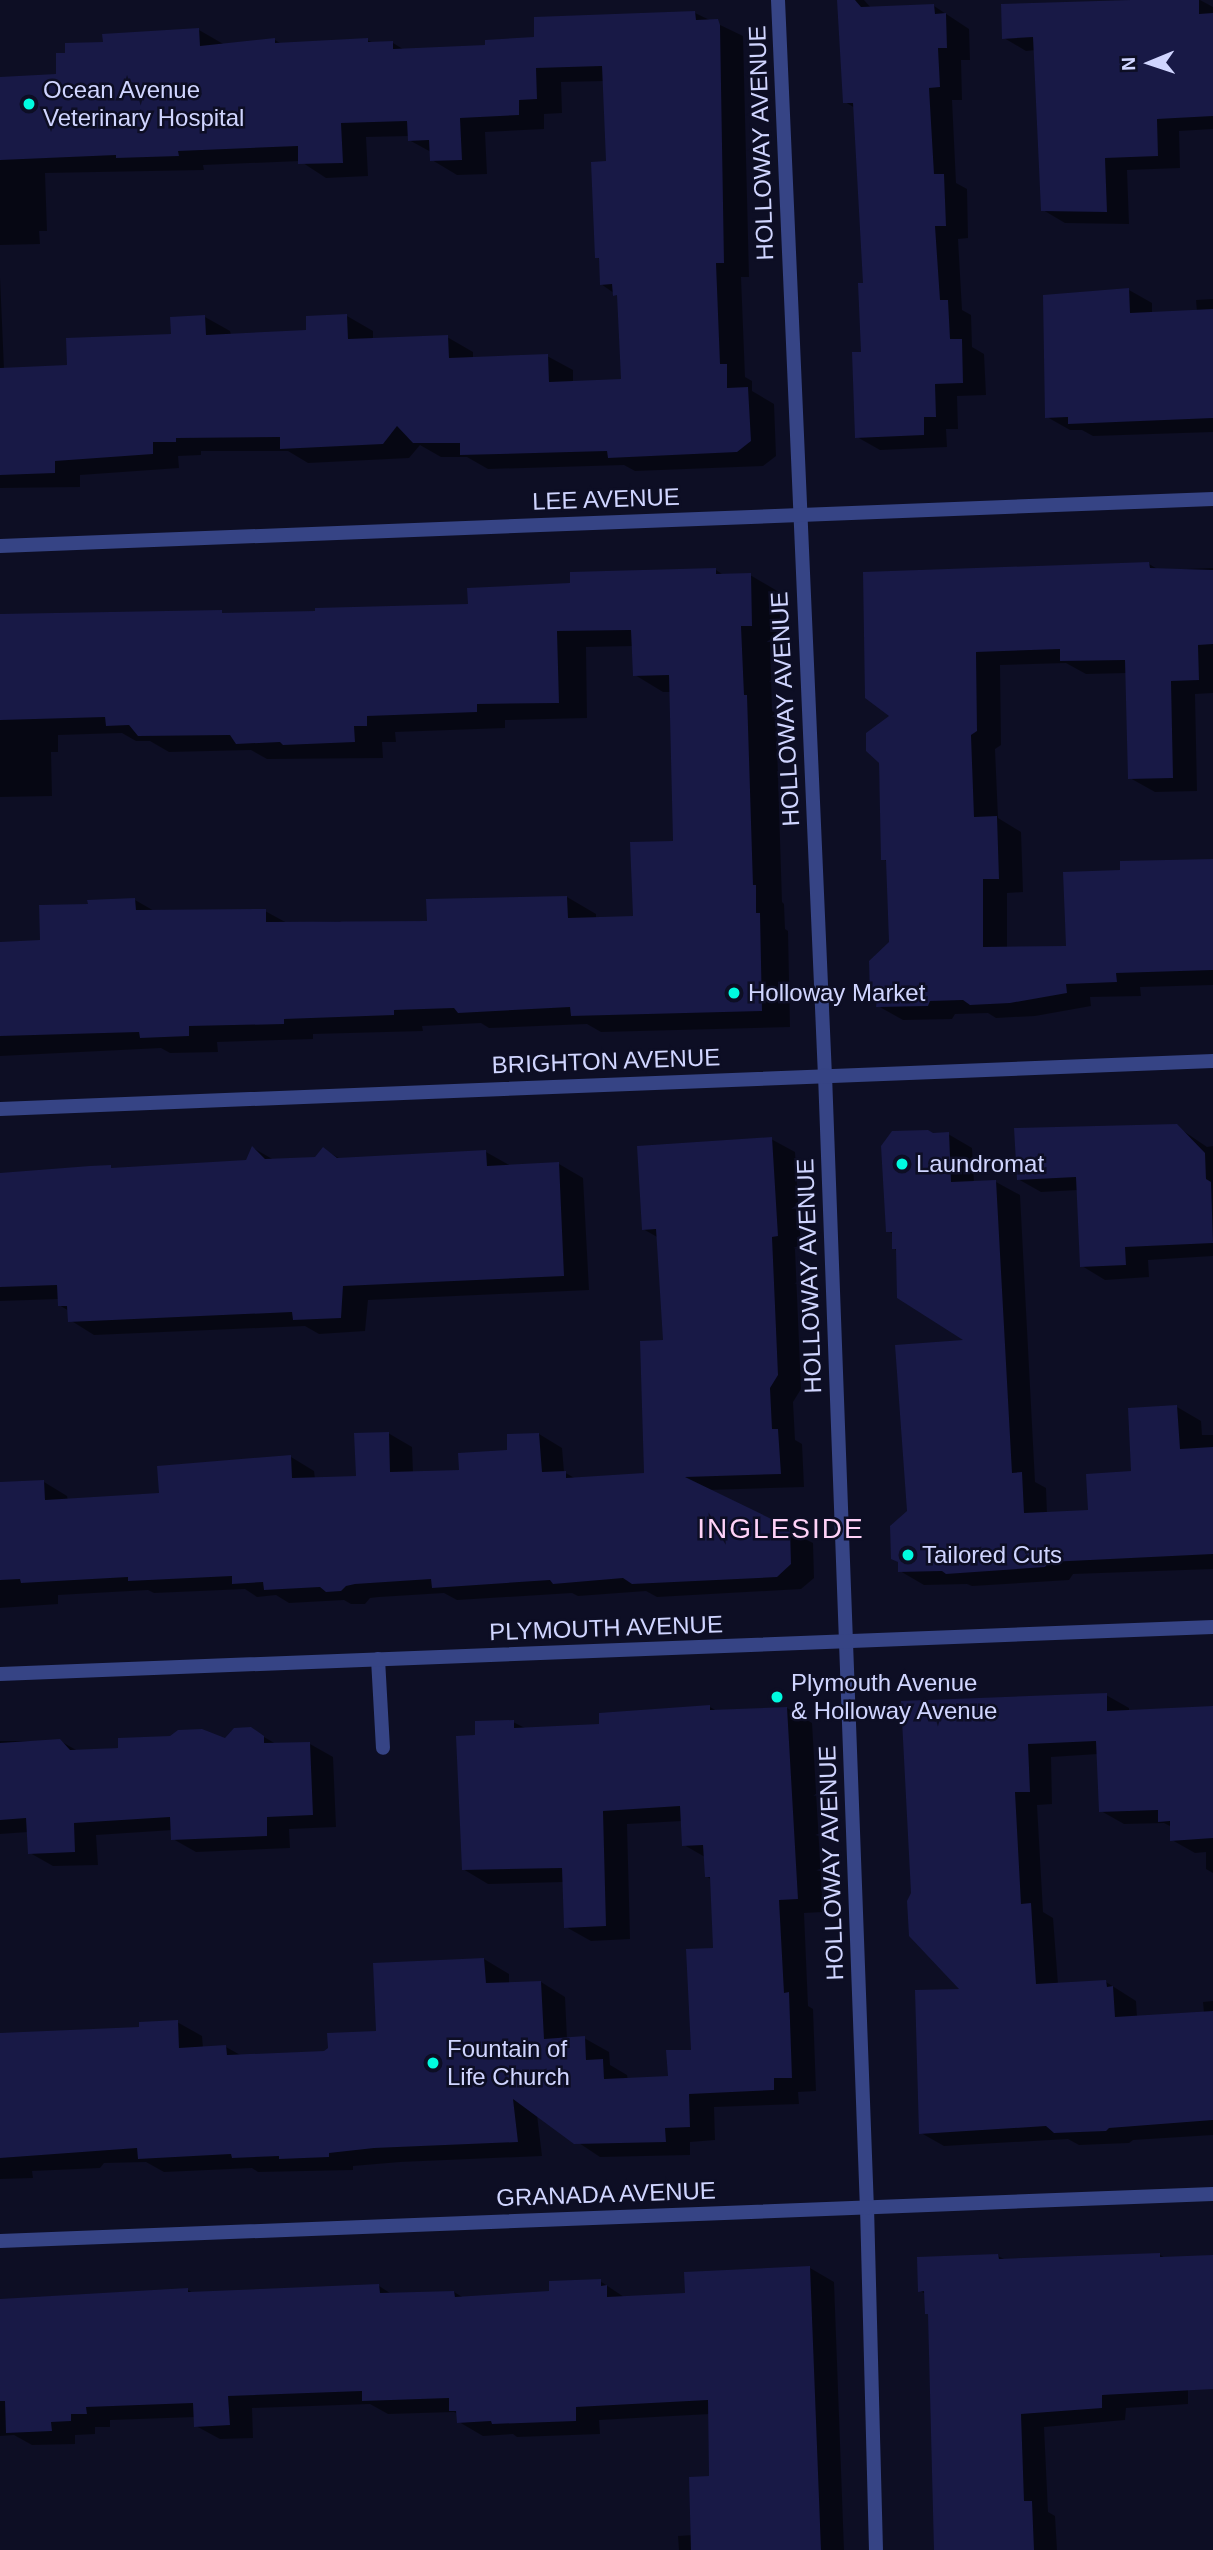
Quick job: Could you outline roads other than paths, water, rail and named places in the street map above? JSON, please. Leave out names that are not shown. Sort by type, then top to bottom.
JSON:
[{"type":"street","name":"HOLLOWAY AVENUE","points":[[778,0],[825,1075],[867,2207],[876,2550]]},
{"type":"street","name":"LEE AVENUE","points":[[0,546],[1213,499]]},
{"type":"street","name":"BRIGHTON AVENUE","points":[[0,1109],[1213,1060]]},
{"type":"street","name":"PLYMOUTH AVENUE","points":[[0,1674],[1213,1628]]},
{"type":"street","points":[[378,1659],[383,1748]]},
{"type":"street","name":"GRANADA AVENUE","points":[[0,2241],[1213,2194]]},
{"type":"place","name":"Ocean Avenue Veterinary Hospital","points":[[29,104]]},
{"type":"place","name":"Holloway Market","points":[[734,993]]},
{"type":"place","name":"Laundromat","points":[[902,1164]]},
{"type":"place","name":"Tailored Cuts","points":[[908,1555]]},
{"type":"place","name":"Plymouth Avenue & Holloway Avenue","points":[[777,1697]]},
{"type":"place","name":"Fountain of Life Church","points":[[433,2063]]},
{"type":"district","name":"INGLESIDE","points":[[781,1529]]}]
